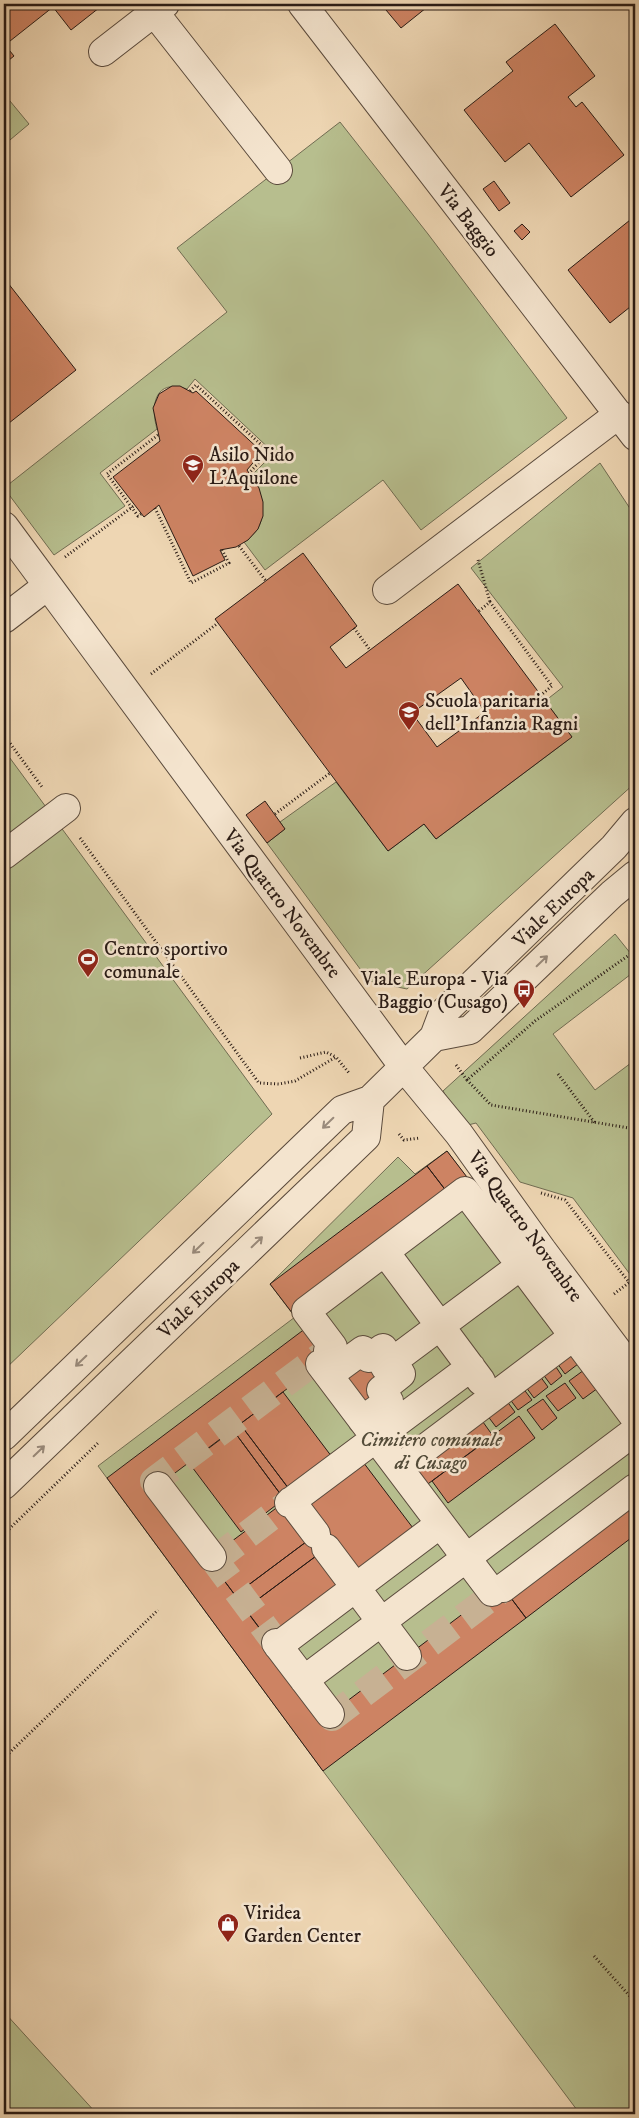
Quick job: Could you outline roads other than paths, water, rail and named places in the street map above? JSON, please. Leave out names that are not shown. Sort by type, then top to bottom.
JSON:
[{"type":"street","name":"Via Baggio","points":[[302,4],[635,436]]},
{"type":"street","points":[[103,52],[160,8],[278,170]]},
{"type":"street","points":[[387,590],[619,414]]},
{"type":"street","name":"Via Quattro Novembre","points":[[4,526],[403,1066],[459,1134],[532,1258],[635,1374]]},
{"type":"street","points":[[4,619],[47,586]]},
{"type":"street","points":[[4,855],[64,810]]},
{"type":"street","name":"Viale Europa","points":[[4,1436],[342,1110],[370,1100],[434,1037],[443,1013],[614,847],[635,822]]},
{"type":"street","name":"Viale Europa","points":[[434,1037],[470,1030],[612,894],[635,875]]},
{"type":"street","name":"Viale Europa","points":[[4,1485],[366,1137],[370,1100]]},
{"type":"street","points":[[326,1363],[333,1347],[306,1311],[465,1191],[532,1258],[574,1336],[635,1418]]},
{"type":"street","points":[[385,1252],[493,1397]]},
{"type":"street","points":[[382,1369],[532,1258]]},
{"type":"street","points":[[398,1468],[574,1336]]},
{"type":"street","points":[[326,1363],[363,1350],[382,1369],[381,1390],[389,1401],[369,1429]]},
{"type":"street","points":[[326,1363],[369,1429],[440,1524],[466,1558],[497,1590],[635,1488]]},
{"type":"street","points":[[407,1656],[290,1502],[369,1429],[471,1366]]},
{"type":"street","points":[[304,1680],[635,1431]]},
{"type":"street","points":[[158,1486],[212,1557]]},
{"type":"street","points":[[330,1714],[277,1644],[440,1524]]},
{"type":"tunnel","points":[[158,1486],[154,1481],[328,1351]]},
{"type":"tunnel","points":[[214,1560],[289,1503]]},
{"type":"tunnel","points":[[212,1557],[276,1643]]},
{"type":"tunnel","points":[[330,1714],[332,1717],[503,1588]]},
{"type":"place","name":"Asilo Nido L'Aquilone","points":[[193,484]]},
{"type":"place","name":"Scuola paritaria dell'Infanzia Ragni","points":[[409,731]]},
{"type":"place","name":"Centro sportivo comunale","points":[[88,978]]},
{"type":"place","name":"Viale Europa - Via Baggio (Cusago)","points":[[524,1009]]},
{"type":"place","name":"Viridea Garden Center","points":[[228,1943]]},
{"type":"park label","name":"Cimitero comunale di Cusago","points":[[431,1450]]}]
